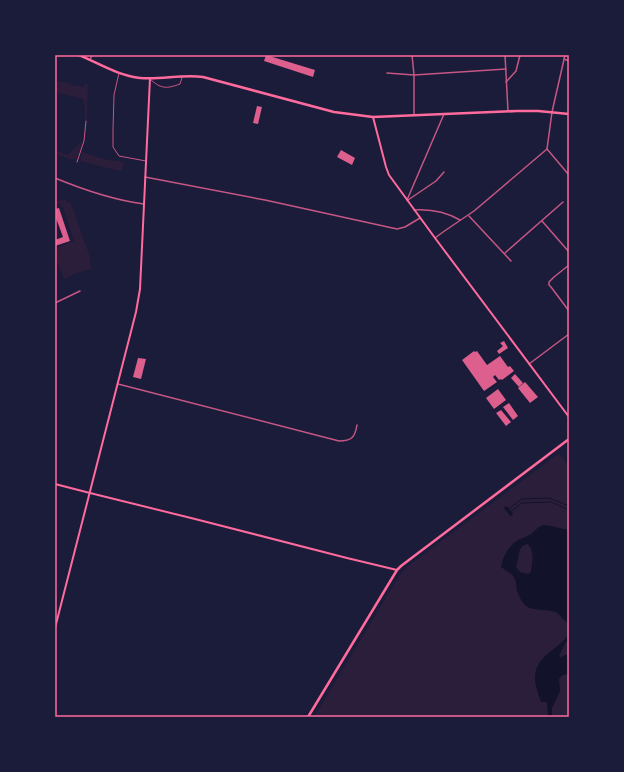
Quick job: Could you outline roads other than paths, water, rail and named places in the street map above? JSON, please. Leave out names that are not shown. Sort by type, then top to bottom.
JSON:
[{"type":"main road","points":[[79,55],[119,73],[130,76],[150,78],[197,76],[334,112],[373,117],[532,111],[569,114]]},
{"type":"main road","points":[[55,628],[118,384],[136,312],[140,289],[150,78]]},
{"type":"main road","points":[[373,117],[387,171],[414,210],[569,416]]},
{"type":"main road","points":[[308,717],[397,570],[410,558],[569,439]]},
{"type":"main road","points":[[55,484],[397,570]]},
{"type":"street","points":[[90,60],[92,55]]},
{"type":"street","points":[[412,55],[414,75],[414,115]]},
{"type":"street","points":[[506,55],[508,112]]},
{"type":"street","points":[[506,82],[516,71],[520,55]]},
{"type":"street","points":[[435,238],[468,216],[547,149],[552,112],[565,55]]},
{"type":"street","points":[[564,59],[569,61]]},
{"type":"street","points":[[387,73],[414,75],[506,69]]},
{"type":"street","points":[[407,200],[444,114]]},
{"type":"street","points":[[547,149],[569,174]]},
{"type":"street","points":[[407,200],[436,181],[444,172]]},
{"type":"street","points":[[145,177],[265,200],[397,229],[405,227],[420,218]]},
{"type":"street","points":[[55,178],[88,191],[144,204]]},
{"type":"street","points":[[505,253],[564,202]]},
{"type":"street","points":[[414,210],[425,210],[447,214],[460,220]]},
{"type":"street","points":[[468,216],[511,261]]},
{"type":"street","points":[[542,221],[569,252]]},
{"type":"street","points":[[569,265],[549,282],[549,285],[569,311]]},
{"type":"street","points":[[55,304],[80,291]]},
{"type":"street","points":[[529,364],[569,334]]},
{"type":"street","points":[[118,384],[339,442],[354,436],[357,425]]},
{"type":"lane","points":[[119,73],[114,95],[114,149],[119,156],[146,161]]},
{"type":"lane","points":[[150,78],[157,86],[163,88],[180,84],[182,76]]},
{"type":"lane","points":[[77,162],[84,141],[86,121]]},
{"type":"waterway","points":[[507,510],[522,499],[549,498],[569,506]]},
{"type":"waterway","points":[[510,512],[522,503],[547,502],[551,502],[569,510]]},
{"type":"waterway","points":[[506,508],[511,514]]}]
